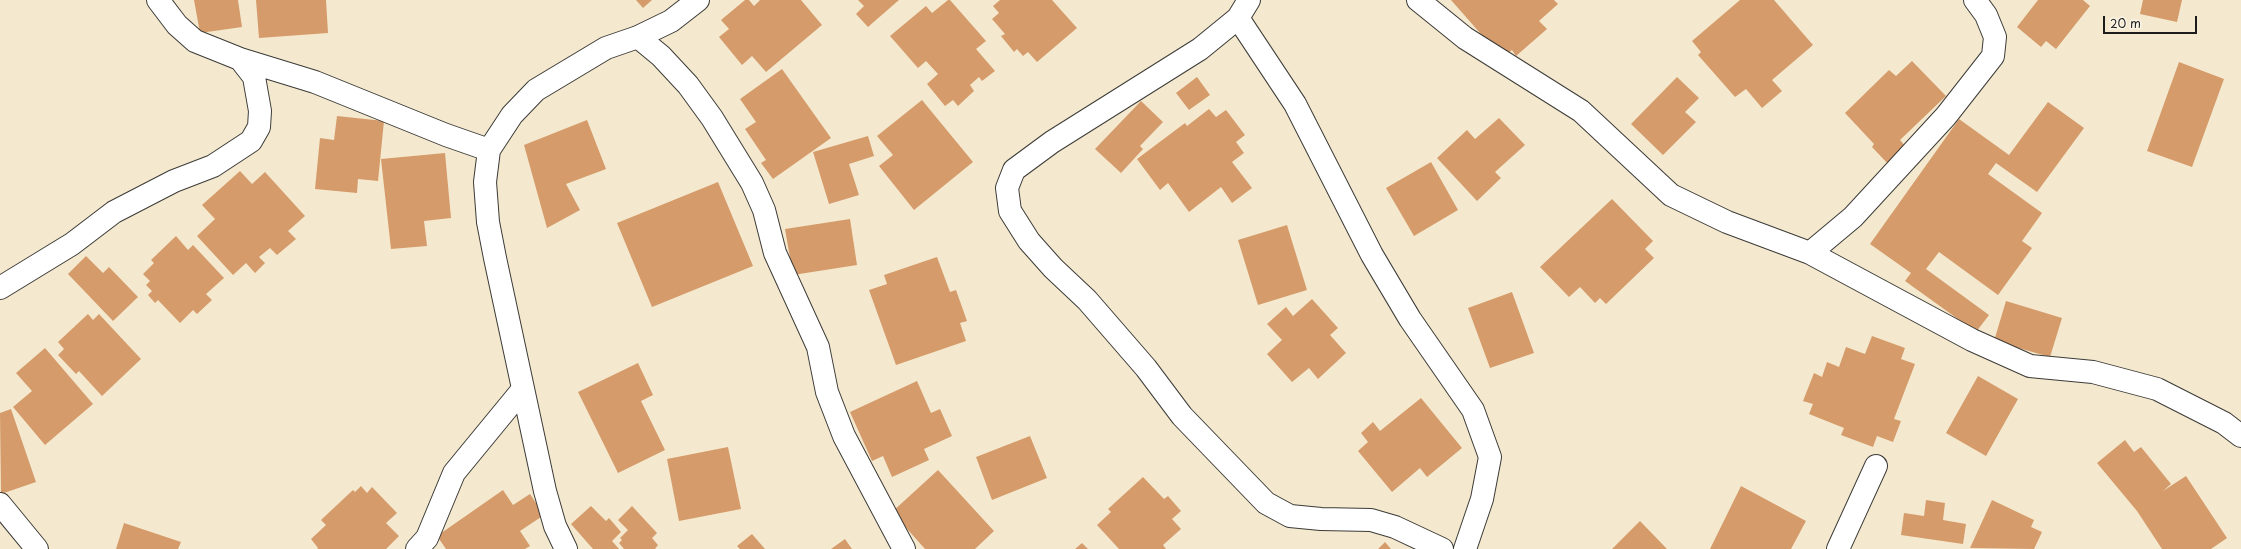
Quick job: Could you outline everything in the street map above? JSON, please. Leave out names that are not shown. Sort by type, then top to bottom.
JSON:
[{"type":"street","points":[[158,0],[177,25],[195,41],[240,59],[315,82],[446,135],[489,150]]},
{"type":"street","points":[[566,549],[555,526],[545,491],[488,222],[485,182],[489,150],[512,116],[536,90],[606,48],[638,37],[671,21],[698,0]]},
{"type":"street","points":[[1418,0],[1465,38],[1581,111],[1670,196],[1727,222],[1810,253],[1972,340],[2030,366],[2093,372],[2157,389],[2224,423],[2241,436]]},
{"type":"street","points":[[1810,253],[1853,217],[1946,116],[1993,56],[1995,37],[1986,15],[1975,0]]},
{"type":"street","points":[[1442,549],[1395,527],[1371,520],[1290,516],[1266,503],[1182,416],[1146,368],[1092,306],[1053,268],[1029,241],[1010,211],[1007,188],[1014,170],[1052,142],[1200,49],[1243,9],[1295,104],[1372,255],[1410,319],[1473,410],[1490,457],[1482,499],[1465,549]]},
{"type":"street","points":[[638,37],[661,56],[688,85],[712,118],[752,184],[764,210],[775,253],[818,347],[827,392],[844,436],[904,549]]},
{"type":"street","points":[[0,288],[72,244],[114,212],[174,181],[213,166],[251,141],[259,127],[258,94],[254,77],[240,59]]},
{"type":"street","points":[[417,549],[427,538],[454,472],[523,389]]},
{"type":"street","points":[[1838,549],[1876,466]]},
{"type":"street","points":[[0,504],[37,549]]},
{"type":"building","points":[[194,0],[238,0],[242,27],[200,33]]},
{"type":"building","points":[[256,0],[326,0],[328,33],[259,38]]},
{"type":"building","points":[[636,0],[652,0],[643,8]]},
{"type":"building","points":[[745,0],[749,0],[754,6],[760,0],[801,0],[822,25],[766,72],[752,56],[742,65],[719,37],[729,29],[721,20]]},
{"type":"building","points":[[858,0],[899,0],[868,27],[856,14],[864,6]]},
{"type":"building","points":[[950,0],[986,41],[976,49],[995,71],[982,81],[979,77],[970,85],[974,91],[958,106],[953,100],[945,106],[927,84],[938,74],[926,61],[918,68],[890,36],[926,6],[932,13]]},
{"type":"building","points":[[1000,0],[1052,0],[1077,28],[1037,62],[1028,52],[1023,56],[1017,49],[1014,52],[1001,36],[1005,34],[992,19],[999,13],[993,6]]},
{"type":"building","points":[[1451,0],[1554,0],[1558,4],[1539,21],[1547,29],[1516,56],[1512,50],[1506,55],[1495,50]]},
{"type":"building","points":[[1740,0],[1774,0],[1813,45],[1772,80],[1782,91],[1762,108],[1746,89],[1735,97],[1698,55],[1701,52],[1692,41]]},
{"type":"building","points":[[2038,0],[2083,0],[2090,6],[2056,49],[2046,41],[2041,47],[2017,27]]},
{"type":"building","points":[[2143,0],[2182,0],[2177,22],[2140,14]]},
{"type":"building","points":[[1912,61],[1946,96],[1900,140],[1908,149],[1890,166],[1872,147],[1874,144],[1845,113],[1889,70],[1896,76]]},
{"type":"building","points":[[2179,62],[2224,79],[2192,167],[2147,151]]},
{"type":"building","points":[[782,69],[831,138],[773,179],[761,163],[766,160],[745,129],[756,122],[740,99]]},
{"type":"building","points":[[1197,77],[1210,95],[1189,110],[1176,93]]},
{"type":"building","points":[[1677,77],[1699,98],[1685,112],[1696,122],[1663,155],[1631,124]]},
{"type":"building","points":[[922,100],[973,162],[914,210],[879,166],[893,155],[877,136]]},
{"type":"building","points":[[1141,101],[1163,122],[1140,146],[1143,149],[1121,173],[1095,149]]},
{"type":"building","points":[[2048,102],[2084,128],[2037,192],[1996,163],[1988,174],[2042,213],[2022,241],[2032,248],[1998,295],[1939,252],[1926,269],[1989,315],[1976,332],[1905,281],[1911,273],[1870,244],[1959,119],[2009,155]]},
{"type":"building","points":[[1209,109],[1216,117],[1226,110],[1245,135],[1236,142],[1244,153],[1232,162],[1252,188],[1232,203],[1221,187],[1189,212],[1168,183],[1160,190],[1137,159],[1185,123],[1187,126]]},
{"type":"building","points":[[337,116],[384,121],[378,181],[358,179],[357,193],[315,189],[320,138],[334,140]]},
{"type":"building","points":[[1499,118],[1525,145],[1495,172],[1501,178],[1477,201],[1437,158],[1467,130],[1475,139]]},
{"type":"building","points":[[587,120],[606,169],[566,184],[580,210],[547,228],[524,145]]},
{"type":"building","points":[[868,136],[874,156],[849,164],[859,195],[829,204],[813,152]]},
{"type":"building","points":[[445,153],[451,218],[424,221],[427,246],[391,249],[381,159]]},
{"type":"building","points":[[1431,162],[1458,210],[1414,236],[1386,188]]},
{"type":"building","points":[[240,171],[252,184],[265,172],[305,216],[288,231],[296,239],[277,255],[270,248],[259,257],[265,263],[255,273],[246,263],[233,275],[197,236],[215,219],[202,205]]},
{"type":"building","points":[[718,182],[753,266],[652,307],[617,223]]},
{"type":"building","points":[[1612,199],[1653,241],[1645,249],[1654,258],[1606,304],[1600,298],[1595,303],[1580,287],[1569,297],[1540,267]]},
{"type":"building","points":[[850,219],[857,265],[793,275],[785,229]]},
{"type":"building","points":[[1287,225],[1307,290],[1258,305],[1238,240]]},
{"type":"building","points":[[176,236],[188,250],[193,245],[224,278],[206,294],[212,300],[197,314],[193,310],[180,323],[158,300],[155,303],[148,295],[152,291],[146,285],[150,281],[143,274],[154,263],[151,260]]},
{"type":"building","points":[[86,256],[103,273],[109,267],[138,297],[113,321],[68,274]]},
{"type":"building","points":[[937,257],[950,292],[956,290],[967,321],[960,323],[966,341],[896,365],[869,290],[887,284],[884,275]]},
{"type":"building","points":[[1512,292],[1534,353],[1490,368],[1468,308]]},
{"type":"building","points":[[1312,299],[1338,328],[1330,335],[1346,353],[1318,379],[1309,368],[1292,382],[1267,354],[1282,340],[1267,324],[1286,307],[1293,316]]},
{"type":"building","points":[[2006,301],[2062,318],[2050,357],[1994,341]]},
{"type":"building","points":[[88,314],[93,320],[99,314],[141,359],[102,396],[79,371],[76,374],[58,355],[64,349],[58,342]]},
{"type":"building","points":[[1872,336],[1905,348],[1901,359],[1915,364],[1894,419],[1901,421],[1893,442],[1877,436],[1873,447],[1841,435],[1844,428],[1809,414],[1813,404],[1803,401],[1814,373],[1822,377],[1827,362],[1839,367],[1846,347],[1865,354]]},
{"type":"building","points":[[45,348],[93,404],[45,445],[13,407],[32,391],[16,373]]},
{"type":"building","points":[[638,363],[653,395],[641,401],[665,450],[618,473],[578,392]]},
{"type":"building","points":[[1978,376],[2018,399],[1986,456],[1946,433]]},
{"type":"building","points":[[917,381],[931,413],[940,409],[952,436],[924,449],[929,460],[892,477],[883,456],[872,461],[850,412]]},
{"type":"building","points":[[1421,398],[1462,448],[1427,477],[1420,468],[1392,492],[1358,451],[1368,442],[1361,433],[1373,422],[1380,431]]},
{"type":"building","points":[[11,409],[36,482],[1,494],[0,413]]},
{"type":"building","points":[[1030,436],[1047,478],[992,500],[976,457]]},
{"type":"building","points":[[2125,440],[2134,452],[2141,447],[2171,484],[2163,491],[2186,476],[2227,538],[2211,549],[2162,549],[2137,511],[2097,463]]},
{"type":"building","points":[[728,447],[741,509],[679,521],[667,459]]},
{"type":"building","points":[[938,470],[994,531],[975,549],[925,549],[892,512]]},
{"type":"building","points":[[1143,477],[1164,499],[1168,496],[1181,511],[1172,519],[1181,529],[1163,545],[1166,549],[1119,549],[1097,525],[1111,512],[1108,509]]},
{"type":"building","points":[[361,486],[367,493],[372,487],[397,513],[386,523],[399,536],[386,549],[317,549],[318,548],[311,539],[326,525],[321,520],[353,490],[355,492]]},
{"type":"building","points":[[1741,486],[1806,521],[1791,549],[1710,549]]},
{"type":"building","points":[[503,490],[513,505],[530,494],[544,515],[520,531],[530,546],[525,549],[446,549],[437,536]]},
{"type":"building","points":[[1926,500],[1945,503],[1943,520],[1966,524],[1963,544],[1901,535],[1904,513],[1924,516]]},
{"type":"building","points":[[1992,500],[2034,520],[2031,527],[2042,532],[2034,549],[1970,548]]},
{"type":"building","points":[[591,506],[606,521],[609,518],[621,532],[612,541],[619,549],[593,549],[571,524]]},
{"type":"building","points":[[632,506],[657,533],[652,538],[658,545],[655,549],[624,549],[619,543],[622,540],[620,538],[628,530],[618,520]]},
{"type":"building","points":[[1640,521],[1667,549],[1612,549]]},
{"type":"building","points":[[124,523],[181,542],[178,549],[116,549]]},
{"type":"building","points":[[752,534],[765,549],[740,549],[737,546]]},
{"type":"building","points":[[845,539],[852,549],[831,549]]},
{"type":"building","points":[[1385,542],[1391,549],[1378,549]]},
{"type":"building","points":[[1082,543],[1088,549],[1075,549]]}]
